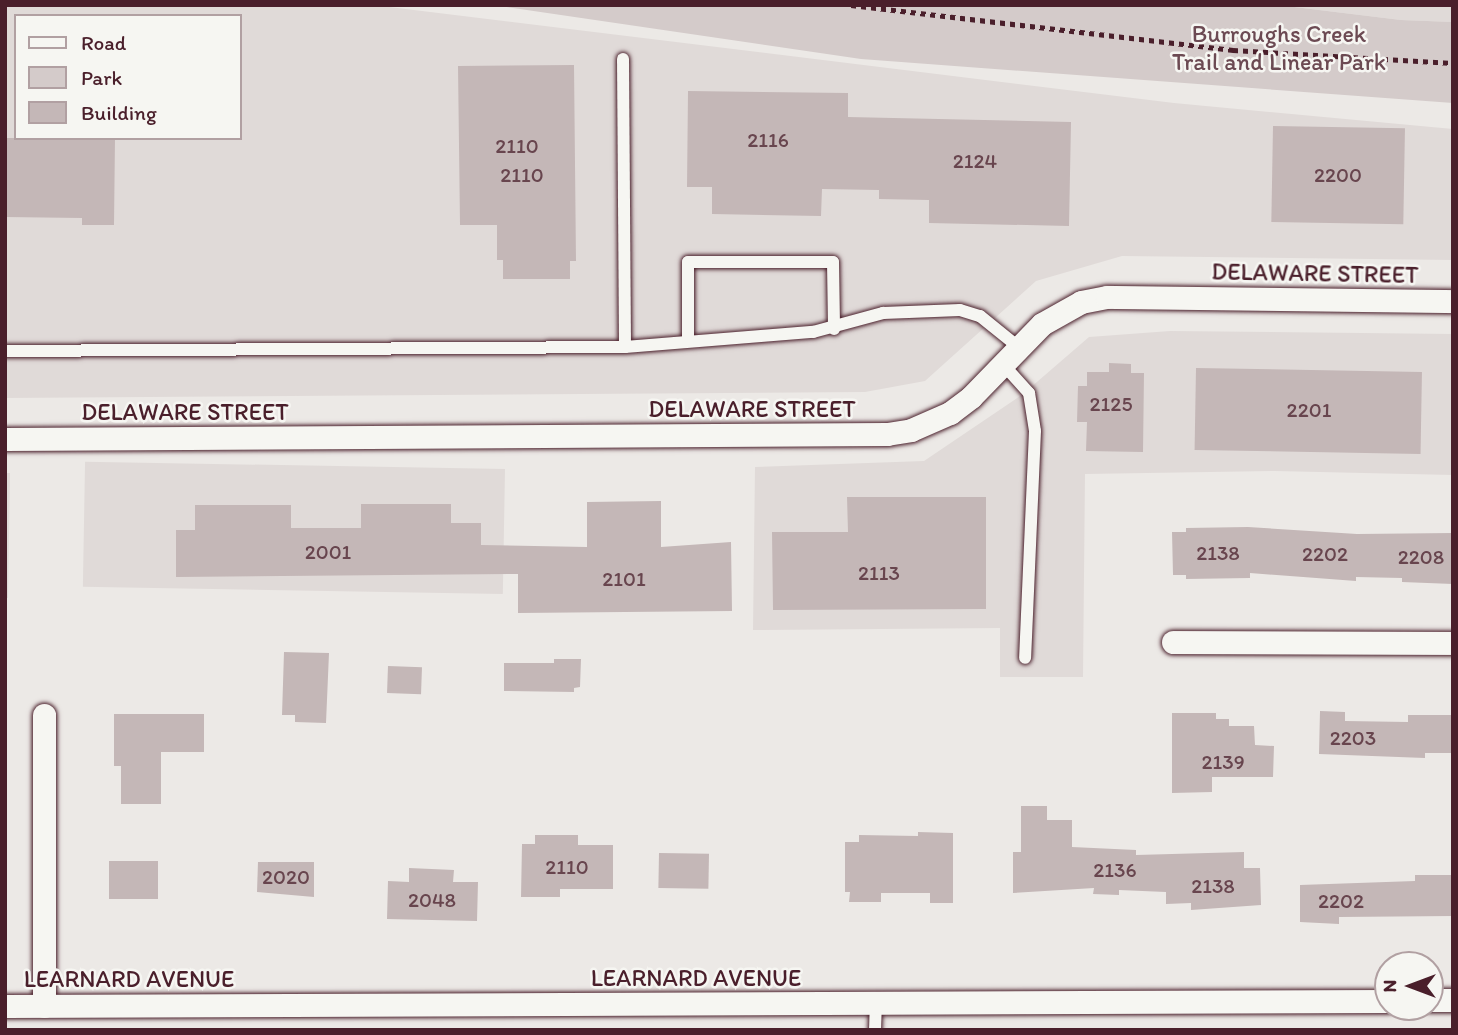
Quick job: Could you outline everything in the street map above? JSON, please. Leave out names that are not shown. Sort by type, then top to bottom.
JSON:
[{"type":"street","name":"DELAWARE STREET","points":[[5,439],[887,434],[930,424],[950,413],[971,397],[1009,354],[1060,312],[1107,297],[1453,301]]},
{"type":"street","points":[[1173,642],[1453,643]]},
{"type":"street","points":[[44,715],[44,1006]]},
{"type":"street","name":"LEARNARD AVENUE","points":[[5,1006],[1374,1000]]},
{"type":"lane","points":[[623,59],[625,347]]},
{"type":"lane","points":[[688,341],[688,262],[833,262],[834,329]]},
{"type":"lane","points":[[5,351],[625,347],[834,329],[883,313],[960,310],[979,316],[1009,354],[1029,393],[1035,431],[1025,658]]},
{"type":"lane","points":[[875,1030],[876,1002]]},
{"type":"path","points":[[851,5],[1233,50],[1453,63]]},
{"type":"shaded area","points":[[5,5],[373,5],[1174,103],[1453,129],[1453,260],[1122,256],[1036,281],[925,381],[865,392],[5,398]]},
{"type":"shaded area","points":[[1278,5],[1453,5],[1453,22],[1401,20]]},
{"type":"shaded area","points":[[1170,331],[1453,334],[1453,475],[1275,471],[1085,474],[1083,677],[1000,677],[1000,628],[753,630],[755,467],[924,461],[1023,394],[1089,337]]},
{"type":"shaded area","points":[[85,462],[505,469],[503,594],[83,587]]},
{"type":"shaded area","points":[[5,473],[10,473],[8,598],[5,598]]},
{"type":"green space","name":"Burroughs Creek Trail and Linear Park","points":[[493,5],[1278,5],[1401,20],[1453,22],[1453,103],[861,59]]},
{"type":"building","points":[[574,65],[576,261],[570,261],[570,279],[503,279],[503,260],[497,260],[497,225],[460,225],[458,66]]},
{"type":"building","points":[[688,91],[848,93],[848,117],[1071,122],[1069,226],[929,223],[929,200],[879,199],[879,190],[822,189],[821,216],[712,214],[712,187],[687,187]]},
{"type":"building","points":[[1273,126],[1405,128],[1403,224],[1271,222]]},
{"type":"building","points":[[5,138],[115,140],[114,225],[82,225],[82,218],[5,217]]},
{"type":"building","points":[[1109,363],[1131,364],[1131,373],[1144,373],[1143,452],[1086,451],[1087,422],[1077,422],[1078,386],[1087,386],[1087,372],[1109,372]]},
{"type":"building","points":[[1196,368],[1422,372],[1421,454],[1195,450]]},
{"type":"building","points":[[847,497],[986,497],[986,609],[773,610],[772,532],[848,532]]},
{"type":"building","points":[[661,501],[661,547],[731,542],[732,611],[518,613],[518,574],[176,577],[176,530],[195,530],[195,505],[291,505],[291,528],[361,528],[361,504],[451,504],[451,523],[481,523],[481,545],[587,547],[587,502]]},
{"type":"building","points":[[1248,527],[1357,534],[1453,533],[1453,584],[1402,582],[1402,578],[1356,577],[1356,581],[1250,573],[1250,578],[1186,579],[1186,575],[1173,575],[1172,532],[1186,532],[1186,528]]},
{"type":"building","points":[[284,652],[329,653],[326,723],[295,722],[295,715],[282,715]]},
{"type":"building","points":[[554,659],[581,659],[580,687],[574,688],[574,692],[504,691],[504,663],[554,663]]},
{"type":"building","points":[[388,666],[422,667],[421,694],[387,693]]},
{"type":"building","points":[[1320,711],[1345,712],[1345,721],[1408,722],[1408,715],[1453,715],[1453,753],[1425,753],[1425,758],[1319,754]]},
{"type":"building","points":[[1172,713],[1216,713],[1216,719],[1229,719],[1229,726],[1254,726],[1255,745],[1274,746],[1273,777],[1212,777],[1212,792],[1172,793]]},
{"type":"building","points":[[114,714],[204,714],[204,752],[161,752],[161,804],[121,804],[121,766],[114,766]]},
{"type":"building","points":[[1021,806],[1047,806],[1047,820],[1072,820],[1072,847],[1136,850],[1136,855],[1244,852],[1244,868],[1260,868],[1261,905],[1191,910],[1191,903],[1166,904],[1166,892],[1119,890],[1119,895],[1093,894],[1094,888],[1013,893],[1013,852],[1021,852]]},
{"type":"building","points":[[918,832],[953,833],[953,903],[930,903],[930,893],[881,893],[881,902],[849,902],[850,892],[845,892],[845,842],[859,842],[859,835],[918,836]]},
{"type":"building","points":[[535,835],[578,835],[578,845],[613,845],[613,889],[560,889],[560,897],[521,897],[522,844],[535,844]]},
{"type":"building","points":[[659,853],[709,854],[708,889],[658,888]]},
{"type":"building","points":[[109,861],[158,861],[158,899],[109,899]]},
{"type":"building","points":[[258,862],[314,862],[314,897],[257,892]]},
{"type":"building","points":[[409,868],[454,870],[453,882],[478,882],[477,921],[387,919],[388,881],[409,882]]},
{"type":"building","points":[[1415,875],[1453,875],[1453,916],[1339,917],[1339,924],[1300,922],[1300,885],[1415,881]]}]
